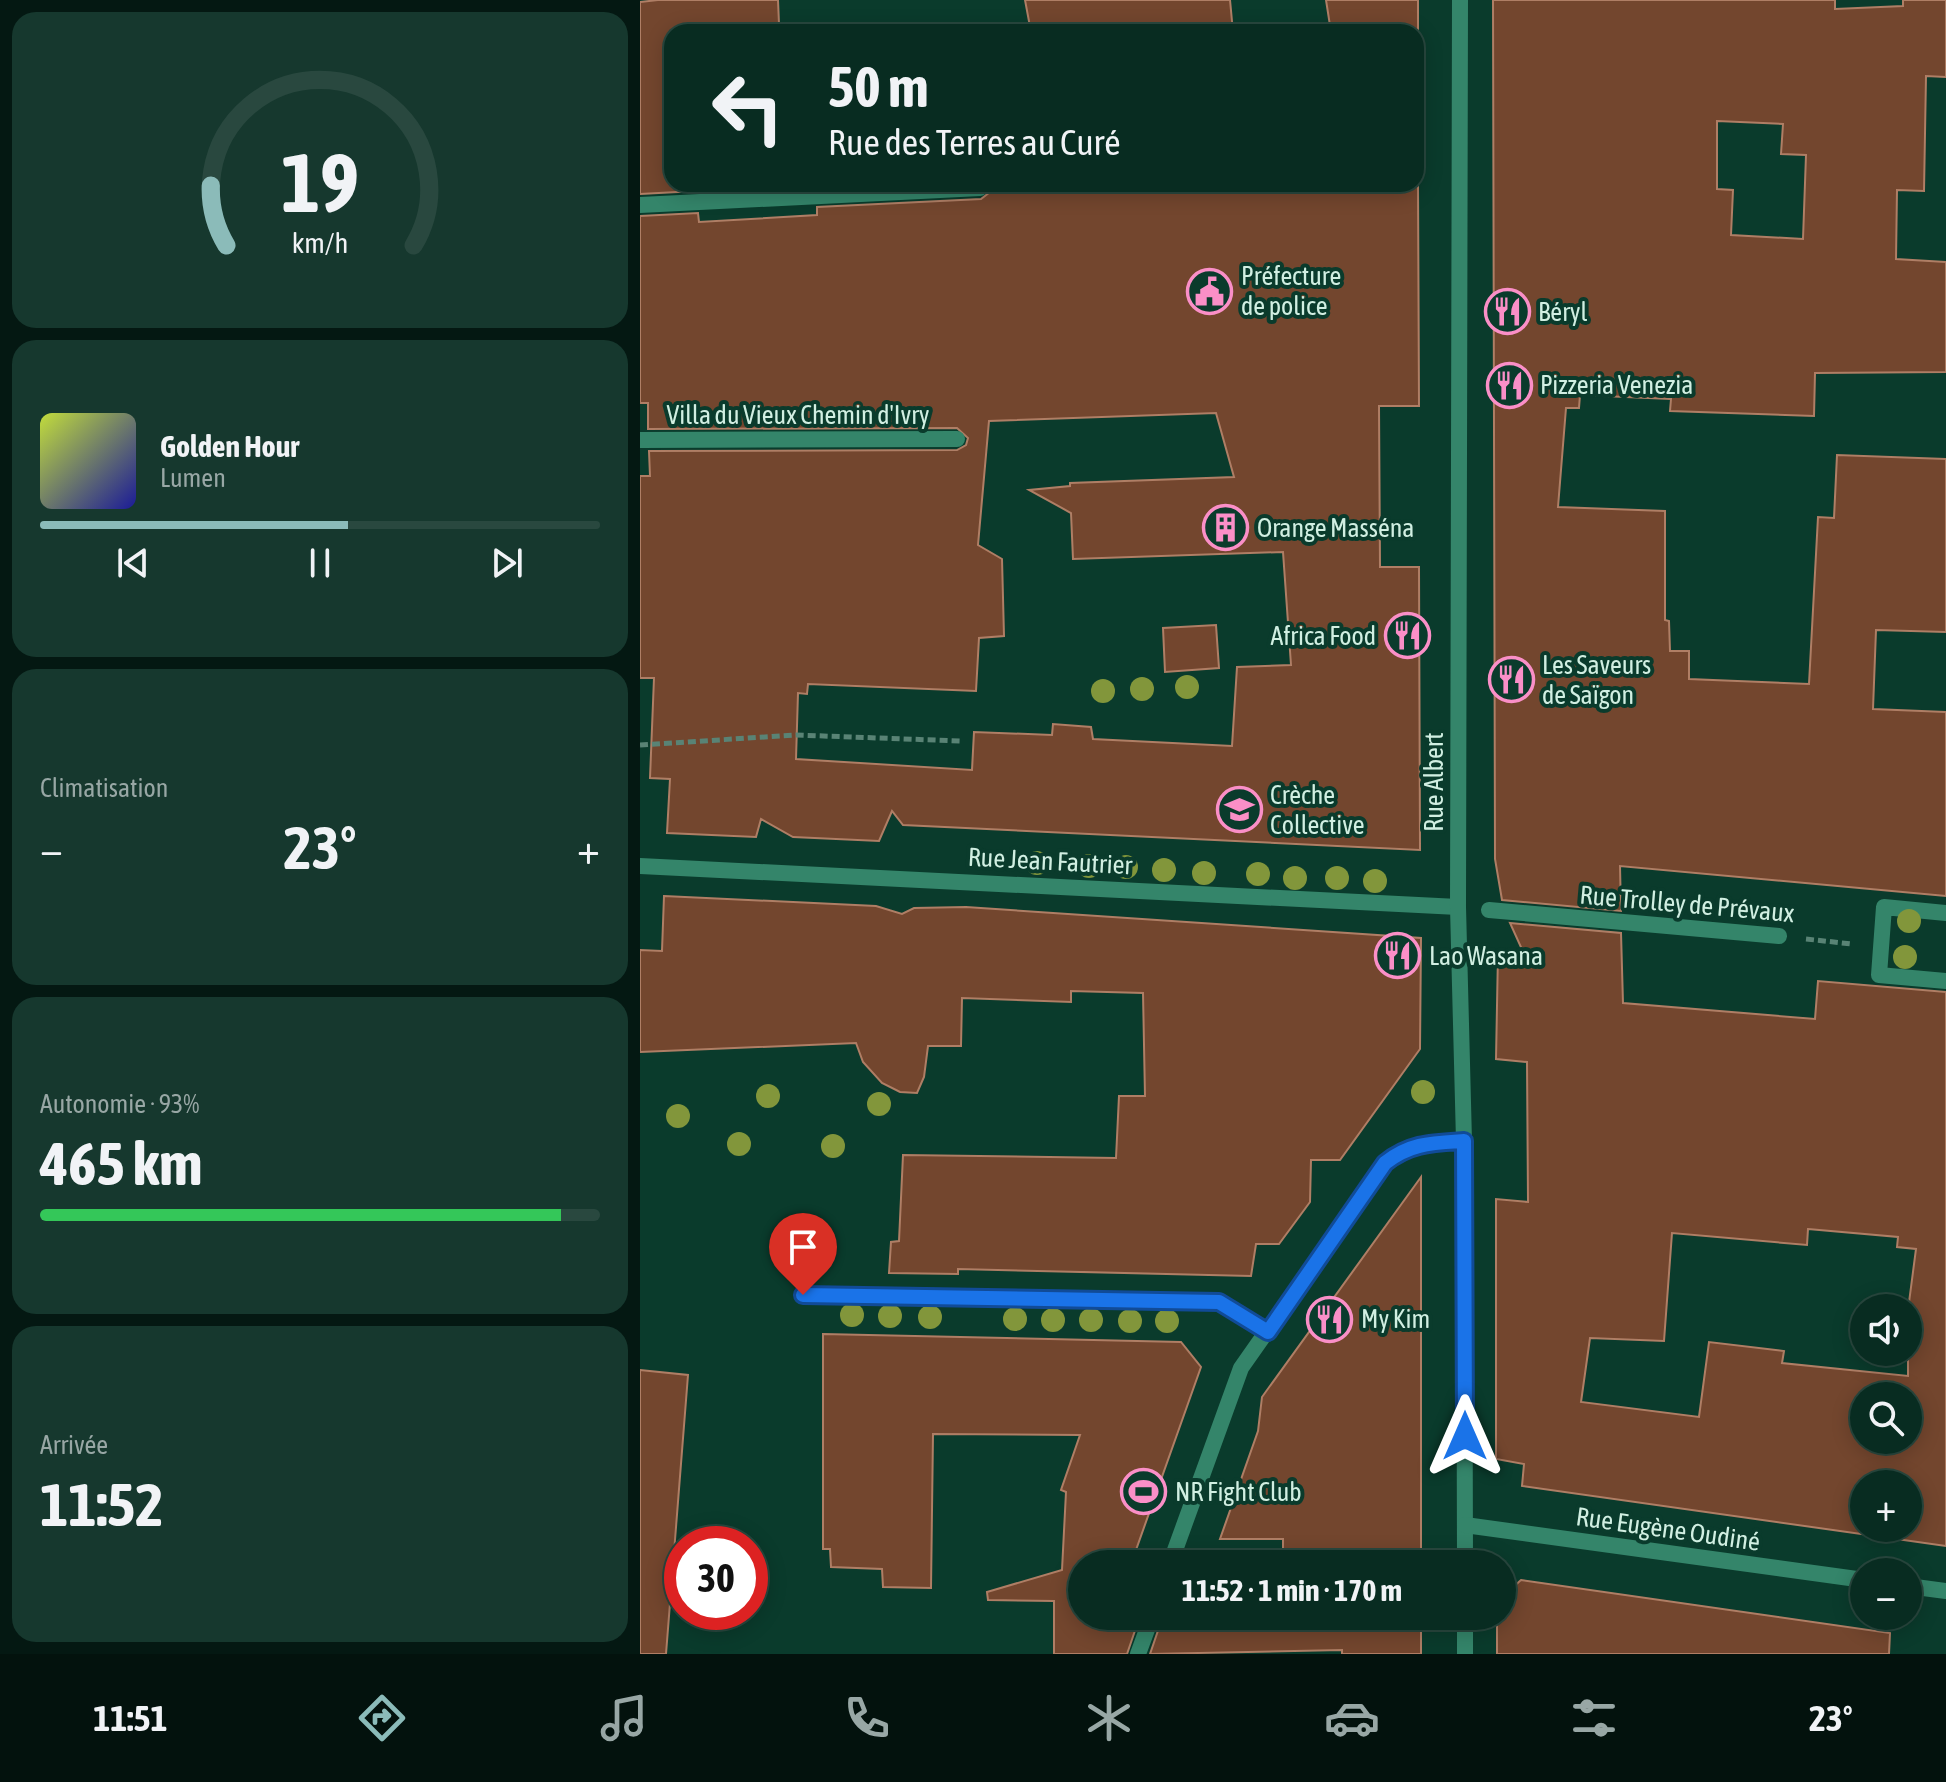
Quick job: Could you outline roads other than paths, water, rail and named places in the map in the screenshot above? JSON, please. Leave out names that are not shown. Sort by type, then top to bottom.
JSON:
[{"type":"street","name":"Rue Albert","points":[[1460,0],[1458,907],[1464,1141],[1465,1550]]},
{"type":"street","points":[[640,205],[900,192]]},
{"type":"street","name":"Villa du Vieux Chemin d'Ivry","points":[[640,440],[957,439]]},
{"type":"street","name":"Rue Jean Fautrier","points":[[640,866],[1458,907]]},
{"type":"street","points":[[1946,913],[1884,907],[1879,975],[1946,981]]},
{"type":"street","name":"Rue Trolley de Prévaux","points":[[1489,910],[1779,936]]},
{"type":"street","points":[[1175,1550],[1241,1368],[1385,1163],[1403,1148],[1464,1141]]},
{"type":"street","points":[[803,1295],[1219,1302],[1268,1332]]},
{"type":"street","name":"Rue Eugène Oudiné","points":[[1465,1525],[1850,1578]]},
{"type":"street","points":[[1922,1588],[1946,1591]]},
{"type":"street","points":[[1138,1654],[1147,1630]]},
{"type":"street","points":[[1465,1630],[1465,1654]]},
{"type":"place","name":"Préfecture de police","points":[[1210,291]]},
{"type":"place","name":"Béryl","points":[[1507,312]]},
{"type":"place","name":"Pizzeria Venezia","points":[[1509,385]]},
{"type":"place","name":"Orange Masséna","points":[[1226,528]]},
{"type":"place","name":"Africa Food","points":[[1407,636]]},
{"type":"place","name":"Les Saveurs de Saïgon","points":[[1511,680]]},
{"type":"place","name":"Crèche Collective","points":[[1239,810]]},
{"type":"place","name":"Lao Wasana","points":[[1398,956]]},
{"type":"place","name":"My Kim","points":[[1330,1319]]},
{"type":"place","name":"NR Fight Club","points":[[1144,1492]]}]
